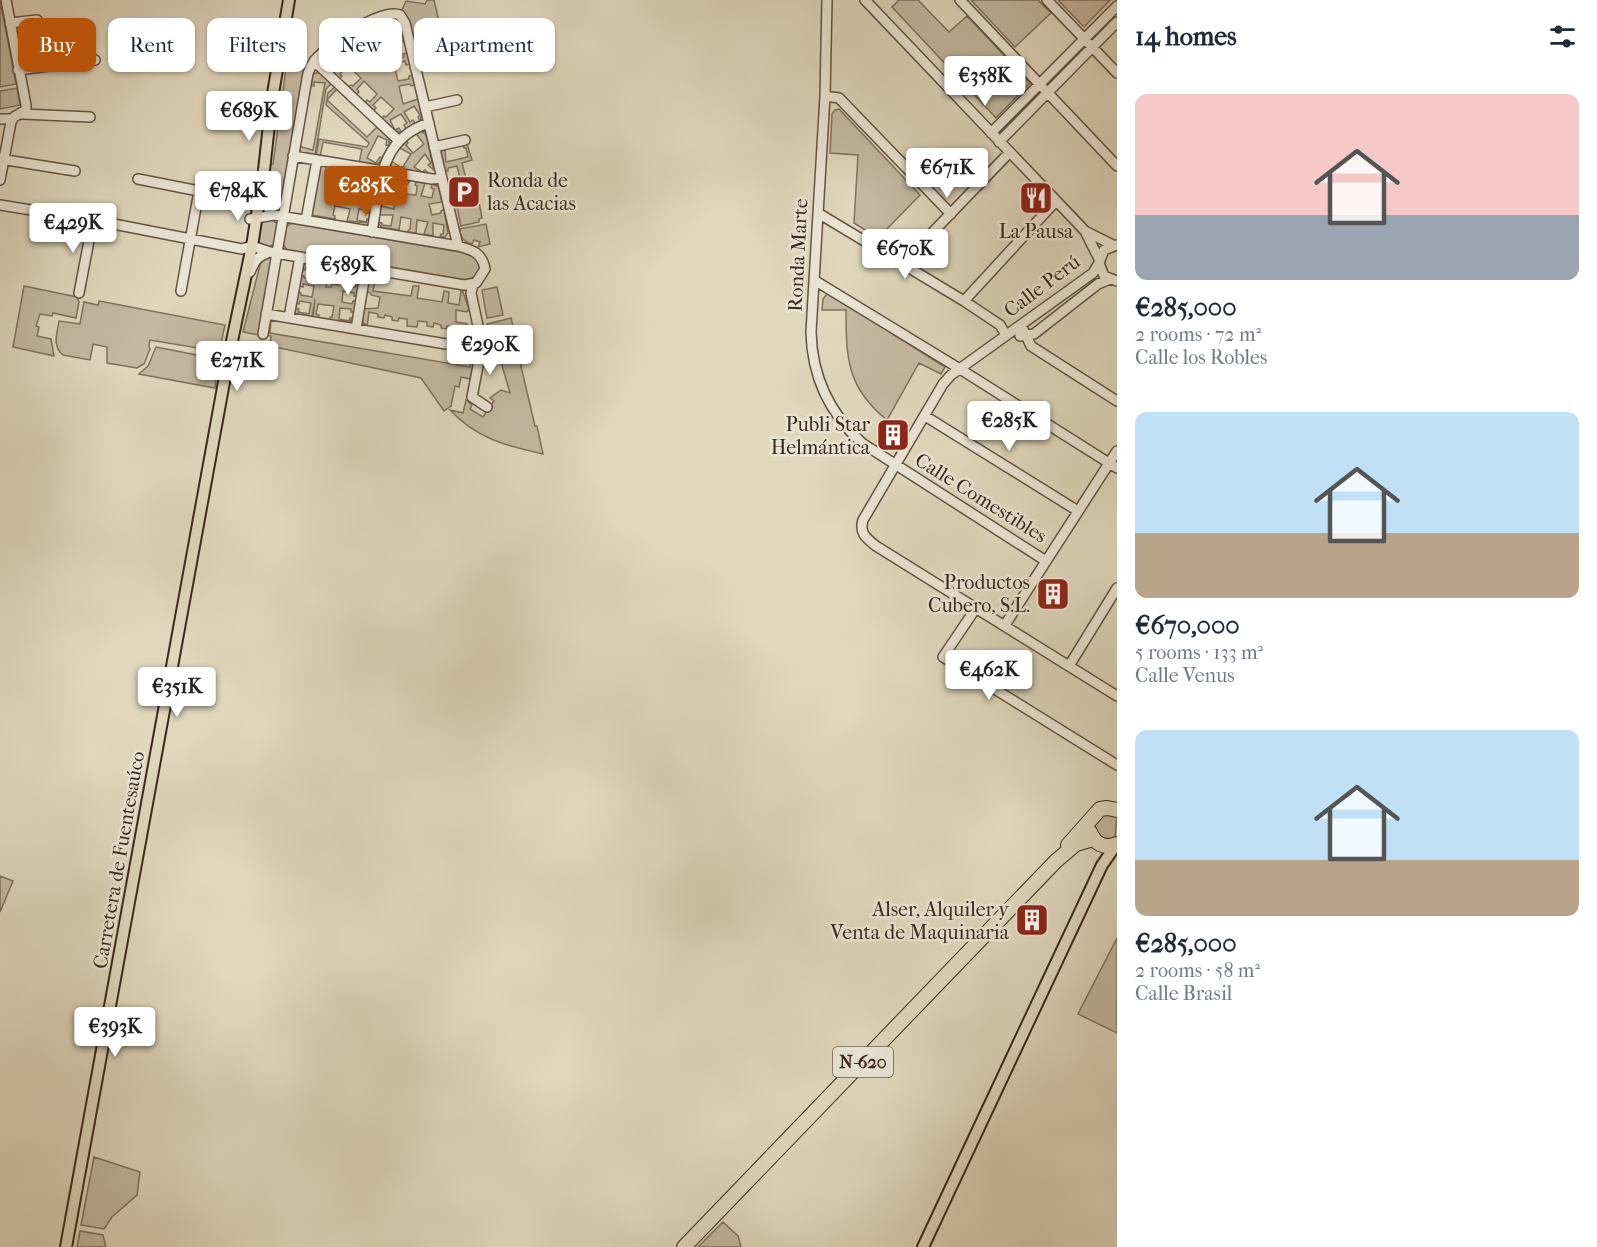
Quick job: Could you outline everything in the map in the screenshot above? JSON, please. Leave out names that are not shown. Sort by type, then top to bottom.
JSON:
[{"type":"highway","name":"N-620","points":[[684,1247],[1056,861],[1090,819],[1100,809],[1114,805]]},
{"type":"highway","points":[[1090,819],[1089,826],[1097,842]]},
{"type":"highway","name":"N-620","points":[[1056,861],[1076,844],[1097,842],[1116,844]]},
{"type":"main road","points":[[248,247],[255,191],[289,0]]},
{"type":"main road","points":[[253,218],[264,170],[272,98]]},
{"type":"main road","name":"Carretera de Fuentesaúco","points":[[228,360],[248,268],[248,247]]},
{"type":"main road","name":"Carretera de Fuentesaúco","points":[[66,1247],[248,247]]},
{"type":"main road","points":[[1097,842],[1102,865]]},
{"type":"main road","points":[[923,1247],[1102,865],[1116,844]]},
{"type":"street","points":[[6,0],[18,70]]},
{"type":"street","name":"Ronda Marte","points":[[827,0],[825,96],[812,347],[819,381],[829,403],[849,431],[862,443],[896,466]]},
{"type":"street","name":"Ronda Marte","points":[[828,13],[833,0]]},
{"type":"street","points":[[866,0],[1085,231],[1099,261],[1100,270],[1113,280]]},
{"type":"street","points":[[960,0],[1117,166]]},
{"type":"street","points":[[1047,0],[1117,73]]},
{"type":"street","points":[[991,133],[1117,6]]},
{"type":"street","points":[[263,334],[279,216],[293,156],[306,82],[314,61],[332,44],[351,31],[389,13],[396,13],[405,23],[414,59]]},
{"type":"street","points":[[10,23],[18,22]]},
{"type":"street","points":[[999,142],[1117,22]]},
{"type":"street","points":[[314,61],[398,140]]},
{"type":"street","points":[[18,72],[26,105],[23,114]]},
{"type":"street","points":[[417,72],[458,246]]},
{"type":"street","points":[[825,96],[839,98],[951,214]]},
{"type":"street","points":[[425,107],[457,100]]},
{"type":"street","points":[[0,119],[23,114],[90,117]]},
{"type":"street","points":[[0,180],[2,159],[12,118]]},
{"type":"street","points":[[372,232],[383,172],[398,140],[419,126],[429,123]]},
{"type":"street","points":[[434,147],[465,140]]},
{"type":"street","points":[[903,264],[1010,153]]},
{"type":"street","points":[[293,156],[383,172],[432,179],[442,178]]},
{"type":"street","points":[[2,159],[75,171]]},
{"type":"street","points":[[306,220],[316,160]]},
{"type":"street","points":[[264,170],[264,199],[267,207],[279,216]]},
{"type":"street","points":[[138,179],[200,191],[181,291]]},
{"type":"street","points":[[964,301],[1056,201]]},
{"type":"street","points":[[0,205],[190,239],[473,285]]},
{"type":"street","points":[[818,213],[964,301],[1000,325],[1006,335]]},
{"type":"street","points":[[253,218],[279,216],[306,220],[458,246],[477,252],[484,261],[485,269],[482,277],[473,285],[471,293],[482,339],[482,350],[472,396],[487,407]]},
{"type":"street","points":[[79,293],[93,220]]},
{"type":"street","points":[[1085,231],[1115,245]]},
{"type":"street","name":"Calle Perú","points":[[976,608],[876,546],[866,538],[861,529],[863,520],[943,384],[960,369],[1093,273],[1104,250],[1115,245]]},
{"type":"street","points":[[244,288],[255,261],[260,255],[274,252]]},
{"type":"street","points":[[289,317],[300,257]]},
{"type":"street","points":[[356,329],[366,268]]},
{"type":"street","points":[[814,280],[1113,466]]},
{"type":"street","name":"Calle Perú","points":[[1006,335],[1025,337],[1034,334],[1098,284],[1113,280]]},
{"type":"street","points":[[267,314],[482,350]]},
{"type":"street","points":[[1021,326],[1031,346],[1117,401]]},
{"type":"street","points":[[925,416],[1078,511]]},
{"type":"street","points":[[1005,625],[1078,511],[1113,466],[1117,451]]},
{"type":"street","name":"Calle Comestibles","points":[[896,466],[1046,561]]},
{"type":"street","points":[[1069,666],[1117,588]]},
{"type":"street","points":[[1117,696],[976,608],[944,657],[1117,765]]},
{"type":"shaded area","points":[[0,0],[16,84],[0,87]]},
{"type":"shaded area","points":[[427,0],[434,0],[438,18],[414,18],[414,39],[409,20],[402,10],[406,1],[425,4]]},
{"type":"shaded area","points":[[899,0],[918,0],[949,32],[967,16],[1030,83],[996,118],[892,7]]},
{"type":"shaded area","points":[[971,0],[1038,0],[1051,13],[1015,47]]},
{"type":"shaded area","points":[[1058,0],[1110,0],[1084,27]]},
{"type":"shaded area","points":[[408,53],[410,64],[406,65],[405,61],[402,62],[403,54]]},
{"type":"shaded area","points":[[286,72],[305,72],[282,205],[276,210],[267,200],[268,166],[273,164]]},
{"type":"shaded area","points":[[332,72],[342,72],[339,79]]},
{"type":"shaded area","points":[[354,72],[396,72],[398,81],[409,79],[409,76],[413,75],[415,85],[399,86],[403,104],[418,99],[422,114],[420,121],[418,117],[420,115],[414,106],[404,112],[410,122],[413,120],[415,123],[406,129],[404,125],[407,123],[401,114],[390,120],[395,130],[399,128],[401,132],[395,131],[381,119],[394,109],[381,97],[373,105],[376,108],[373,111],[365,103],[367,100],[370,102],[377,94],[364,81],[357,89],[359,92],[356,95],[348,87],[353,86],[361,78]]},
{"type":"shaded area","points":[[321,73],[332,83],[326,89],[315,156],[302,153],[298,146],[313,150],[325,83],[314,82],[314,86],[309,85],[312,75]]},
{"type":"shaded area","points":[[335,87],[337,89],[327,100],[367,137],[378,126],[389,137],[389,146],[386,145],[387,140],[378,136],[367,158],[376,163],[380,157],[383,158],[377,165],[359,163],[362,149],[323,142],[320,157],[316,156],[319,139],[367,147],[369,143],[326,105],[328,93]]},
{"type":"shaded area","points":[[17,88],[20,105],[0,109],[0,91]]},
{"type":"shaded area","points":[[839,109],[920,195],[878,238],[854,223],[858,155],[830,153],[832,114]]},
{"type":"shaded area","points":[[420,130],[426,135],[434,170],[428,165],[431,163],[425,154],[414,167],[422,172],[425,170],[430,175],[394,170],[390,160],[403,167],[411,154],[398,147],[405,139],[408,143],[406,145],[413,153],[424,144],[415,132]]},
{"type":"shaded area","points":[[467,144],[472,160],[462,163],[467,183],[449,187],[448,182],[451,181],[452,184],[461,182],[457,166],[445,171],[441,151],[445,150],[446,162],[468,157],[463,145]]},
{"type":"shaded area","points":[[320,165],[341,169],[339,182],[355,184],[356,171],[375,176],[377,180],[373,180],[374,177],[364,176],[363,186],[372,188],[372,185],[376,186],[375,197],[362,193],[360,203],[369,205],[373,203],[372,213],[359,209],[357,220],[366,222],[367,219],[370,220],[368,223],[347,221],[350,209],[335,206],[333,215],[335,219],[311,215]]},
{"type":"shaded area","points":[[392,178],[409,181],[406,184],[405,194],[416,195],[416,182],[425,183],[421,196],[432,198],[434,189],[431,188],[432,184],[439,187],[442,202],[429,204],[432,215],[441,213],[444,209],[448,233],[445,237],[440,237],[443,234],[444,225],[433,223],[433,236],[424,234],[428,222],[417,220],[416,233],[407,232],[410,229],[411,219],[401,217],[399,230],[381,227],[378,222],[391,226],[393,215],[380,215],[381,206],[394,209],[395,199],[386,197],[382,199],[384,189],[397,193],[398,182],[389,180]]},
{"type":"shaded area","points":[[479,202],[482,218],[479,222],[461,226],[457,207]]},
{"type":"shaded area","points":[[260,219],[270,219],[278,224],[275,243],[269,247],[256,245]]},
{"type":"shaded area","points":[[292,223],[471,254],[476,257],[480,269],[477,276],[466,280],[287,250],[283,244],[285,227]]},
{"type":"shaded area","points":[[486,224],[490,244],[478,247],[480,242],[474,240],[472,244],[466,242],[459,229]]},
{"type":"shaded area","points":[[267,256],[272,260],[259,335],[243,332],[262,257]]},
{"type":"shaded area","points":[[303,264],[320,267],[320,272],[321,267],[327,268],[323,271],[321,281],[327,283],[326,287],[331,287],[332,284],[338,285],[340,274],[337,273],[338,270],[359,275],[360,279],[357,279],[357,276],[346,274],[345,286],[359,285],[358,296],[343,291],[342,302],[352,304],[356,301],[355,312],[351,312],[351,309],[340,308],[339,319],[349,321],[353,318],[350,322],[329,320],[332,317],[334,306],[318,304],[316,314],[319,315],[318,318],[313,317],[315,299],[312,317],[294,314],[295,308],[299,309],[298,312],[309,314],[311,303],[300,301],[299,304],[296,303],[298,292],[301,295],[312,297],[314,286],[303,284],[303,287],[299,286],[301,275],[314,280],[316,269],[306,267],[305,270],[302,269]]},
{"type":"shaded area","points":[[375,276],[373,291],[411,296],[413,286],[419,286],[417,298],[442,302],[444,291],[449,292],[448,303],[459,305],[461,291],[463,292],[469,309],[467,312],[456,310],[456,322],[473,328],[476,340],[468,344],[470,330],[461,328],[460,332],[454,331],[454,327],[441,328],[441,325],[434,323],[433,327],[427,326],[427,322],[418,321],[417,327],[407,326],[407,319],[392,320],[392,317],[385,315],[384,318],[378,317],[378,314],[369,312],[367,327],[362,321],[364,309],[378,308],[380,297],[367,292],[368,281]]},
{"type":"shaded area","points":[[24,286],[77,297],[79,302],[76,318],[53,313],[52,316],[40,314],[36,326],[39,327],[37,336],[51,339],[54,356],[13,347]]},
{"type":"shaded area","points":[[497,287],[503,315],[487,318],[482,290]]},
{"type":"shaded area","points":[[827,294],[945,367],[941,374],[919,363],[887,420],[874,408],[856,384],[848,357],[846,310],[822,310],[823,299]]},
{"type":"shaded area","points":[[99,301],[225,325],[221,343],[215,349],[210,350],[150,340],[150,349],[144,364],[137,368],[107,363],[107,347],[93,344],[90,360],[63,355],[56,344],[59,321],[80,324],[84,302],[98,305]]},
{"type":"shaded area","points":[[511,318],[520,356],[496,361],[487,324]]},
{"type":"shaded area","points":[[271,319],[270,333],[470,367],[472,354],[475,358],[470,379],[461,377],[459,387],[455,386],[451,406],[444,411],[421,378],[270,346],[271,336],[266,335]]},
{"type":"shaded area","points":[[156,347],[207,357],[216,366],[215,388],[139,374],[148,366]]},
{"type":"shaded area","points":[[519,358],[543,454],[492,440],[470,428],[450,410],[463,413],[466,400],[472,405],[470,409],[483,417],[494,401],[490,398],[501,390],[510,393],[501,362]]},
{"type":"shaded area","points":[[1106,813],[1117,816],[1115,838],[1103,838],[1096,830],[1096,821]]},
{"type":"shaded area","points":[[0,876],[13,881],[0,912]]},
{"type":"shaded area","points":[[1117,938],[1117,1033],[1078,1014]]},
{"type":"shaded area","points":[[94,1157],[140,1172],[137,1195],[112,1217],[104,1229],[81,1225]]},
{"type":"shaded area","points":[[723,1222],[738,1236],[741,1247],[698,1247]]},
{"type":"shaded area","points":[[80,1231],[103,1235],[106,1247],[77,1247]]},
{"type":"place","name":"Ronda de las Acacias","points":[[464,192]]},
{"type":"place","name":"La Pausa","points":[[1036,198]]},
{"type":"place","name":"Publi Star Helmántica","points":[[893,435]]},
{"type":"place","name":"Productos Cubero, S.L.","points":[[1053,594]]},
{"type":"place","name":"Alser, Alquiler y Venta de Maquinaria","points":[[1032,920]]}]
